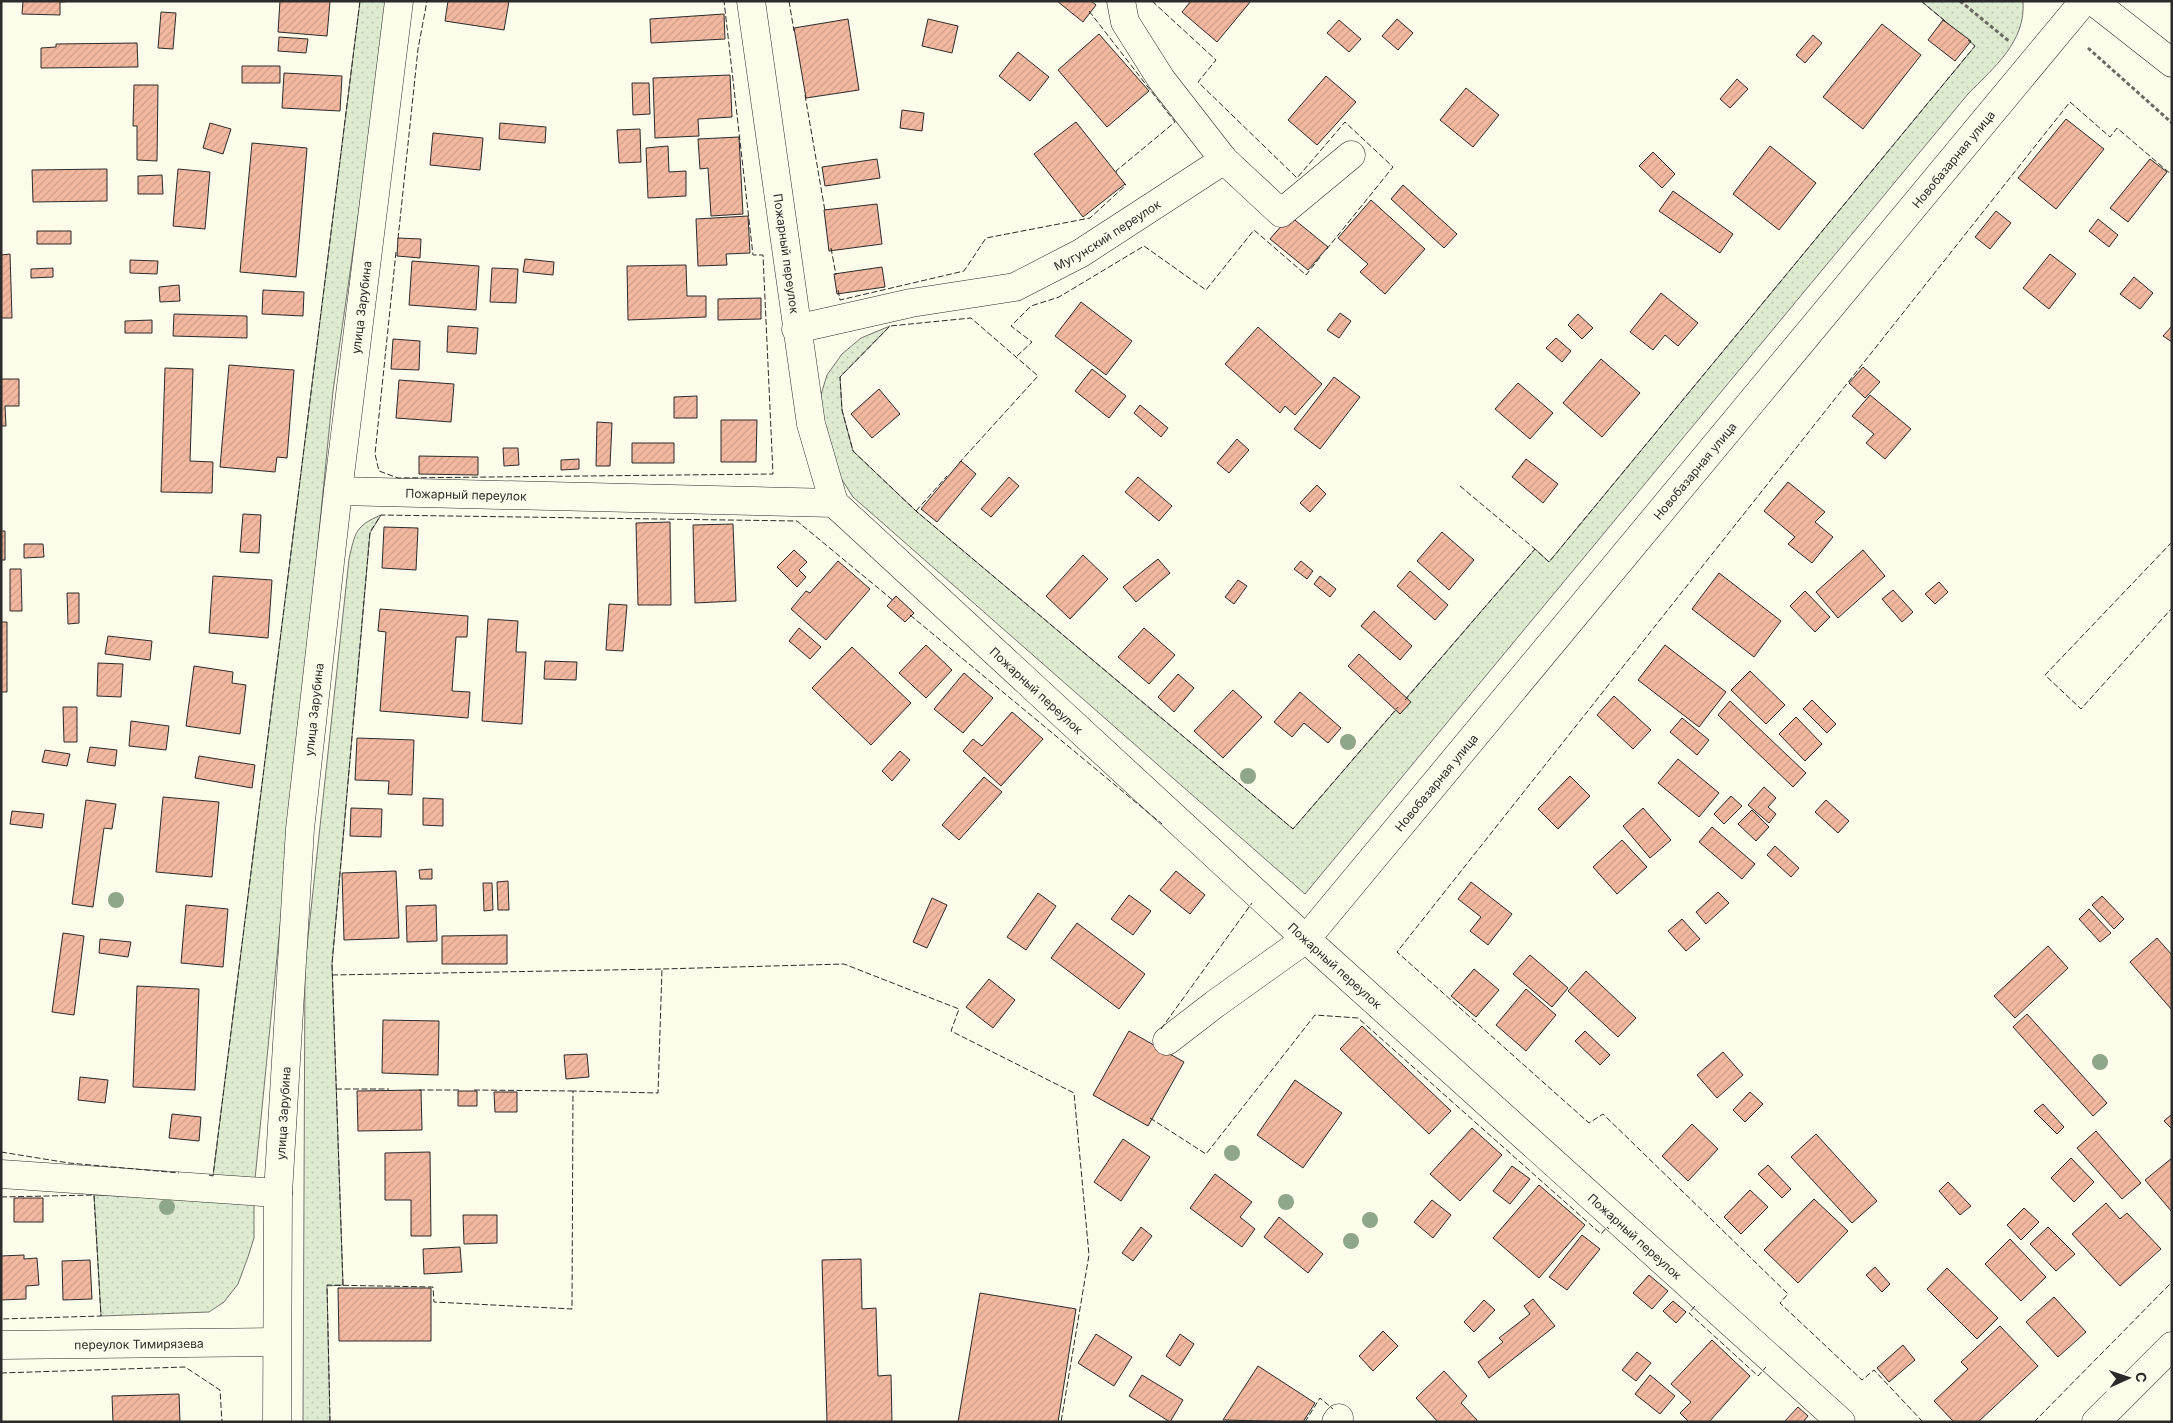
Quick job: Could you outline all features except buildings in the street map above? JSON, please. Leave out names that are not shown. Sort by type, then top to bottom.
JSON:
[{"type":"street","name":"улица Зарубина","points":[[277,1422],[278,1193],[300,829],[338,491],[399,1]]},
{"type":"street","name":"Пожарный переулок","points":[[751,1],[796,329],[811,424],[834,503],[1306,940],[1841,1422]]},
{"type":"street","points":[[1121,1],[1125,22],[1161,80],[1224,160],[1281,213],[1351,155]]},
{"type":"street","name":"Новобазарная улица","points":[[1167,1041],[1215,1004],[1306,940],[2062,25],[2084,1]]},
{"type":"street","points":[[2093,1],[2172,63]]},
{"type":"street","name":"Мугунский переулок","points":[[796,329],[911,303],[1016,287],[1081,253],[1224,160]]},
{"type":"street","name":"Пожарный переулок","points":[[338,491],[834,503]]},
{"type":"street","points":[[1,1174],[278,1193]]},
{"type":"street","name":"переулок Тимирязева","points":[[1,1344],[276,1342]]},
{"type":"street","points":[[2096,1422],[2172,1346]]},
{"type":"path","points":[[1960,1],[2033,62]]},
{"type":"path","points":[[2062,25],[2172,123]]},
{"type":"green space","points":[[360,1],[389,1],[333,391],[255,1179],[213,1176]]},
{"type":"green space","points":[[1921,1],[2023,1],[2023,16],[2014,41],[1998,64],[1968,94],[1305,894],[853,497],[832,464],[819,401],[827,375],[842,354],[861,338],[890,326],[840,377],[842,410],[853,451],[916,511],[1293,829],[1535,549],[1549,562],[1975,46]]},
{"type":"green space","points":[[381,515],[370,533],[332,964],[343,1285],[327,1286],[330,1422],[303,1422],[305,965],[349,559],[358,531],[366,523]]},
{"type":"green space","points":[[94,1195],[254,1201],[254,1238],[238,1284],[224,1302],[209,1312],[101,1316]]},
{"type":"fence","points":[[209,1175],[213,1176],[360,1]]},
{"type":"fence","points":[[398,239],[418,49],[427,1]]},
{"type":"fence","points":[[396,252],[375,454],[379,471],[398,478],[773,474],[763,255],[753,255],[724,1]]},
{"type":"fence","points":[[789,1],[794,31]]},
{"type":"fence","points":[[1152,1],[1216,60],[1198,82],[1297,178],[1345,122],[1393,167],[1326,250]]},
{"type":"fence","points":[[1921,1],[1945,21]]},
{"type":"fence","points":[[1089,11],[1175,122],[1116,171],[1117,174]]},
{"type":"fence","points":[[1405,700],[1535,549],[1549,562],[1975,46],[1968,40]]},
{"type":"fence","points":[[805,95],[825,211]]},
{"type":"fence","points":[[1923,1422],[1874,1370],[1862,1380],[1780,1303],[1788,1294],[1603,1114],[1589,1123],[1397,952],[2070,102],[2110,137],[2117,128],[2172,175]]},
{"type":"fence","points":[[838,290],[840,300],[964,271],[986,238],[1090,218],[1126,185],[1123,182]]},
{"type":"fence","points":[[1017,356],[1032,342],[1011,326],[1031,306],[1059,297],[1144,246],[1206,290],[1254,230],[1306,275],[1321,256]]},
{"type":"fence","points":[[831,248],[836,275]]},
{"type":"fence","points":[[959,463],[1038,376],[971,318],[890,326],[840,377],[842,410],[853,451],[916,511],[1293,829],[1398,707]]},
{"type":"fence","points":[[916,511],[947,476]]},
{"type":"fence","points":[[1460,486],[1535,549]]},
{"type":"fence","points":[[343,1285],[332,964],[370,532],[381,515],[797,521],[895,602]]},
{"type":"fence","points":[[2172,542],[2045,675],[2081,709],[2172,608]]},
{"type":"fence","points":[[910,615],[1162,824]]},
{"type":"fence","points":[[1161,1029],[1252,903]]},
{"type":"fence","points":[[330,1422],[327,1285],[433,1287],[434,1302],[572,1309],[573,1091],[658,1093],[662,969],[844,964],[959,1009],[951,1031],[1074,1093],[1089,1255],[1061,1422]]},
{"type":"fence","points":[[332,975],[662,969]]},
{"type":"fence","points":[[1150,1118],[1206,1154],[1315,1015],[1358,1018],[1601,1234],[1607,1227],[1609,1229]]},
{"type":"fence","points":[[336,1089],[389,1089]]},
{"type":"fence","points":[[419,1090],[461,1090]]},
{"type":"fence","points":[[474,1090],[573,1091]]},
{"type":"fence","points":[[1,1152],[69,1163],[179,1173]]},
{"type":"fence","points":[[1,1197],[94,1195],[101,1316],[1,1319]]},
{"type":"fence","points":[[2034,1422],[2172,1282]]},
{"type":"fence","points":[[1695,1306],[1689,1313],[1758,1376],[1766,1367]]},
{"type":"fence","points":[[1,1373],[185,1367],[220,1390],[222,1422]]},
{"type":"fence","points":[[1305,1422],[1320,1398],[1333,1409]]}]
